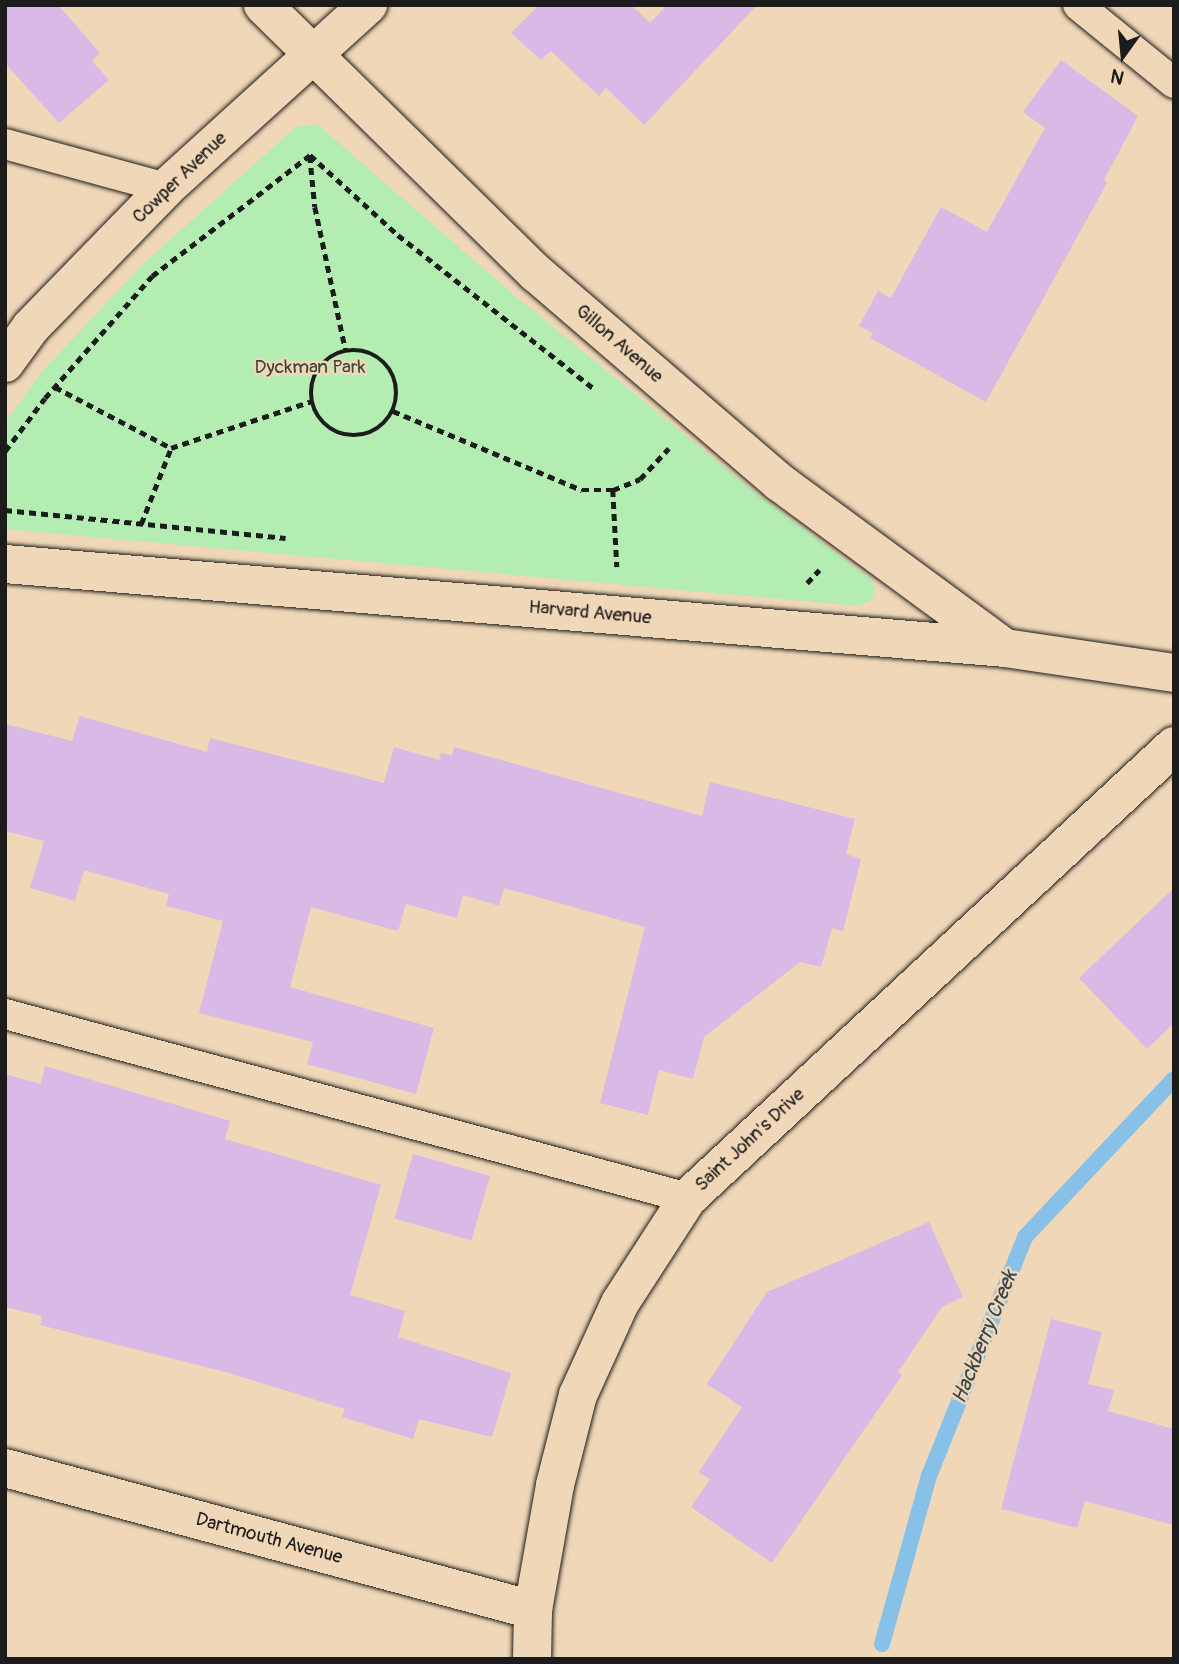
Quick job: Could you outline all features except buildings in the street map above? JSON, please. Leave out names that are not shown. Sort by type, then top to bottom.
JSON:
[{"type":"street","name":"Gillon Avenue","points":[[263,5],[536,273],[768,473],[1005,648]]},
{"type":"street","name":"Cowper Avenue","points":[[5,363],[31,327],[166,188],[368,5]]},
{"type":"street","name":"Harvard Avenue","points":[[5,564],[1005,648],[1174,673]]},
{"type":"street","name":"Saint John's Drive","points":[[531,1659],[533,1610],[555,1485],[578,1395],[620,1303],[688,1198],[1174,746]]},
{"type":"street","name":"Dartmouth Avenue","points":[[5,1468],[533,1610]]},
{"type":"lane","points":[[1077,5],[1174,83]]},
{"type":"lane","points":[[5,144],[166,188]]},
{"type":"lane","points":[[5,1014],[688,1198]]},
{"type":"path","points":[[310,155],[315,207],[346,351]]},
{"type":"path","points":[[5,451],[55,387],[152,276],[310,155]]},
{"type":"path","points":[[310,155],[398,234],[604,396]]},
{"type":"path","points":[[346,351],[360,351],[384,361],[397,385],[393,411],[375,431],[349,436],[325,424],[312,401],[315,374],[323,363],[346,351]]},
{"type":"path","points":[[55,387],[171,448],[312,401]]},
{"type":"path","points":[[393,411],[582,491],[613,490],[640,479],[669,447]]},
{"type":"path","points":[[659,439],[680,456]]},
{"type":"path","points":[[141,524],[171,448]]},
{"type":"path","points":[[613,490],[617,567]]},
{"type":"path","points":[[5,510],[293,538]]},
{"type":"path","points":[[793,582],[814,581],[819,573],[816,561]]},
{"type":"path","points":[[604,566],[631,568]]},
{"type":"green space","name":"Dyckman Park","points":[[317,124],[514,295],[756,493],[871,579],[875,589],[872,600],[858,606],[5,529],[5,423],[40,374],[141,266],[296,127]]},
{"type":"waterway","name":"Hackberry Creek","points":[[882,1644],[929,1476],[1025,1237],[1174,1079]]}]
